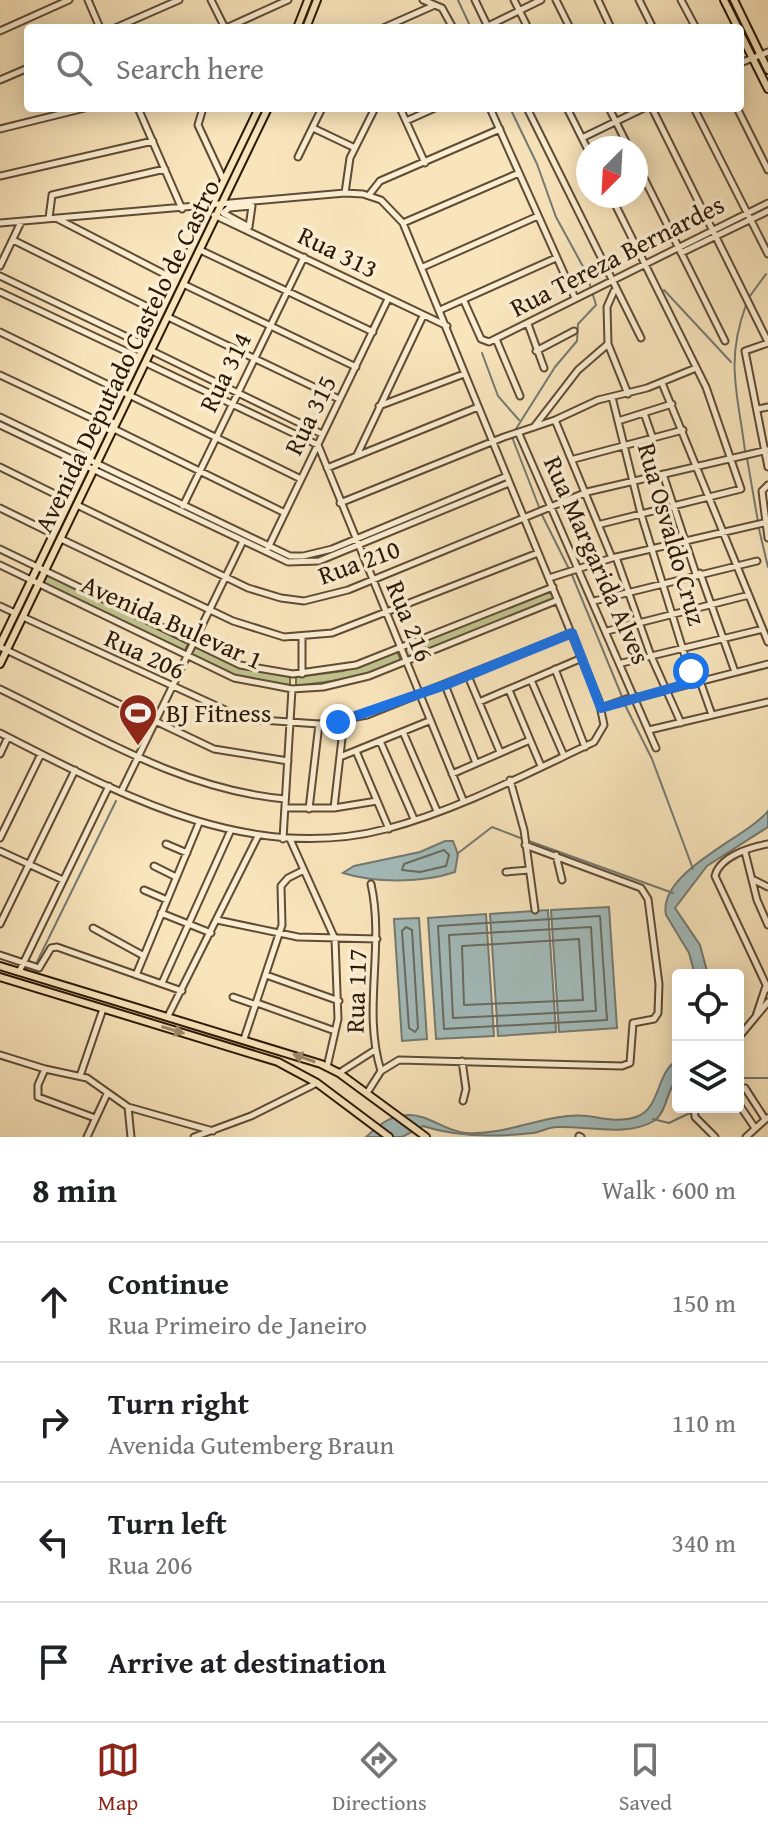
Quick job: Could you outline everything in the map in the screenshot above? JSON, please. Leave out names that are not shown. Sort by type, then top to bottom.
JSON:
[{"type":"main road","points":[[299,24],[308,0]]},
{"type":"main road","points":[[308,24],[317,0]]},
{"type":"main road","points":[[724,0],[736,24]]},
{"type":"main road","points":[[734,0],[764,53],[768,70]]},
{"type":"main road","points":[[744,40],[768,89]]},
{"type":"main road","name":"Avenida Deputado Castelo de Castro","points":[[0,664],[2,647],[15,613],[69,501],[114,429],[131,395],[200,250],[224,181],[257,112]]},
{"type":"main road","name":"Avenida Deputado Castelo de Castro","points":[[2,647],[23,617],[61,539],[106,425],[176,280],[213,211],[222,204],[266,112]]},
{"type":"main road","points":[[0,966],[327,1067],[426,1137]]},
{"type":"main road","points":[[0,977],[267,1058],[317,1083],[389,1137]]},
{"type":"main road","points":[[46,991],[48,980]]},
{"type":"main road","points":[[100,1008],[102,997]]},
{"type":"street","points":[[0,31],[69,0]]},
{"type":"street","points":[[88,0],[98,24]]},
{"type":"street","points":[[124,24],[179,0]]},
{"type":"street","points":[[211,0],[224,24]]},
{"type":"street","points":[[235,24],[288,0]]},
{"type":"street","points":[[423,0],[444,10],[451,24]]},
{"type":"street","points":[[475,0],[487,24]]},
{"type":"street","points":[[514,0],[526,24]]},
{"type":"street","points":[[493,24],[541,0]]},
{"type":"street","points":[[556,0],[568,24]]},
{"type":"street","points":[[598,0],[609,24]]},
{"type":"street","points":[[639,0],[651,24]]},
{"type":"street","points":[[681,0],[694,24]]},
{"type":"street","points":[[392,24],[435,5]]},
{"type":"street","points":[[744,61],[764,53]]},
{"type":"street","points":[[0,80],[24,70]]},
{"type":"street","points":[[0,129],[69,112]]},
{"type":"street","points":[[140,112],[182,209]]},
{"type":"street","points":[[202,112],[198,125],[224,181]]},
{"type":"street","points":[[298,157],[320,112]]},
{"type":"street","points":[[345,193],[348,165],[373,112]]},
{"type":"street","points":[[402,112],[425,163]]},
{"type":"street","points":[[406,121],[426,112]]},
{"type":"street","points":[[492,112],[575,298]]},
{"type":"street","points":[[529,112],[609,281],[641,338]]},
{"type":"street","points":[[569,112],[581,136]]},
{"type":"street","points":[[611,112],[623,136]]},
{"type":"street","points":[[586,136],[635,112]]},
{"type":"street","points":[[654,112],[768,342],[746,349],[768,467]]},
{"type":"street","points":[[696,112],[768,254]]},
{"type":"street","points":[[739,112],[768,170]]},
{"type":"street","points":[[313,128],[355,148]]},
{"type":"street","points":[[369,195],[374,184],[500,129]]},
{"type":"street","points":[[0,176],[153,141]]},
{"type":"street","points":[[52,218],[52,195],[165,169]]},
{"type":"street","points":[[403,223],[519,173]]},
{"type":"street","points":[[648,186],[725,341]]},
{"type":"street","points":[[0,733],[121,792],[199,823],[230,832],[286,839],[334,838],[389,829],[592,744],[603,729],[601,708],[582,658],[403,223],[390,206],[369,195],[345,193],[222,204]]},
{"type":"street","name":"Rua Tereza Bernardes","points":[[680,250],[713,229],[768,203]]},
{"type":"street","points":[[229,208],[252,208],[249,227],[223,213],[229,208]]},
{"type":"street","points":[[601,524],[740,492],[732,457],[696,368],[617,208]]},
{"type":"street","points":[[0,223],[182,209],[213,211]]},
{"type":"street","name":"Rua 313","points":[[213,211],[448,327]]},
{"type":"street","name":"Rua Tereza Bernardes","points":[[464,301],[484,342],[496,339],[645,263],[716,236],[768,211]]},
{"type":"street","points":[[423,267],[538,216]]},
{"type":"street","points":[[52,218],[176,280]]},
{"type":"street","points":[[0,266],[22,221]]},
{"type":"street","points":[[13,240],[160,313]]},
{"type":"street","points":[[200,250],[373,332]]},
{"type":"street","name":"Rua 314","points":[[183,506],[304,257]]},
{"type":"street","points":[[440,310],[556,258]]},
{"type":"street","points":[[0,276],[144,345]]},
{"type":"street","points":[[183,284],[356,367]]},
{"type":"street","points":[[614,291],[607,307],[608,344],[628,394]]},
{"type":"street","points":[[0,292],[138,357]]},
{"type":"street","name":"Rua 315","points":[[268,548],[388,299]]},
{"type":"street","points":[[356,456],[423,316]]},
{"type":"street","points":[[168,317],[339,399]]},
{"type":"street","points":[[528,324],[544,368]]},
{"type":"street","points":[[536,351],[574,331]]},
{"type":"street","points":[[0,332],[301,479]]},
{"type":"street","points":[[496,339],[520,396]]},
{"type":"street","points":[[534,428],[578,370],[608,344]]},
{"type":"street","points":[[152,351],[322,434]]},
{"type":"street","points":[[146,363],[318,445]]},
{"type":"street","points":[[340,503],[555,420],[589,403],[662,383],[696,368]]},
{"type":"street","points":[[379,406],[464,374]]},
{"type":"street","points":[[0,375],[106,425]]},
{"type":"street","points":[[662,383],[768,642]]},
{"type":"street","name":"Rua Osvaldo Cruz","points":[[612,397],[652,549],[685,649],[712,715]]},
{"type":"street","points":[[618,421],[672,404]]},
{"type":"street","points":[[327,468],[478,407]]},
{"type":"street","points":[[758,409],[768,407]]},
{"type":"street","points":[[644,413],[653,439]]},
{"type":"street","points":[[0,417],[48,445]]},
{"type":"street","points":[[555,420],[574,459],[651,656],[681,723]]},
{"type":"street","points":[[0,425],[183,506],[276,559],[303,563],[508,479]]},
{"type":"street","points":[[114,429],[285,513]]},
{"type":"street","points":[[574,459],[683,430]]},
{"type":"street","name":"Rua Margarida Alves","points":[[519,434],[622,663],[656,748]]},
{"type":"street","name":"Rua 216","points":[[318,445],[463,800]]},
{"type":"street","name":"Rua 210","points":[[77,505],[262,593],[304,601],[373,581],[587,492],[767,450]]},
{"type":"street","points":[[91,465],[244,540],[268,548],[303,556],[356,542]]},
{"type":"street","points":[[0,467],[69,501]]},
{"type":"street","points":[[663,474],[685,542],[735,672]]},
{"type":"street","points":[[766,486],[768,538]]},
{"type":"street","points":[[0,508],[53,534]]},
{"type":"street","points":[[549,578],[614,558],[767,523]]},
{"type":"street","points":[[61,539],[252,629],[302,637],[332,633],[386,614],[538,553]]},
{"type":"street","points":[[121,792],[244,540]]},
{"type":"street","name":"Avenida Bulevar 1","points":[[0,549],[240,665],[293,674],[345,668],[553,587]]},
{"type":"street","points":[[594,601],[757,561]]},
{"type":"street","name":"Avenida Bulevar 1","points":[[0,565],[234,678],[292,689],[348,683],[558,600]]},
{"type":"street","points":[[607,631],[749,595]]},
{"type":"street","points":[[0,606],[15,613]]},
{"type":"street","name":"Rua 206","points":[[23,617],[231,715],[290,724],[344,721],[445,685],[572,633]]},
{"type":"street","points":[[622,663],[763,629]]},
{"type":"street","points":[[302,637],[302,674]]},
{"type":"street","points":[[2,647],[155,723],[223,752],[288,761]]},
{"type":"street","points":[[479,702],[582,658]]},
{"type":"street","points":[[601,708],[768,664]]},
{"type":"street","points":[[555,669],[585,747]]},
{"type":"street","points":[[293,674],[285,799],[286,839],[304,870],[335,939],[339,1001],[327,1067]]},
{"type":"street","points":[[468,676],[500,752]]},
{"type":"street","points":[[531,680],[564,756]]},
{"type":"street","points":[[445,685],[476,763]]},
{"type":"street","points":[[0,689],[139,756],[219,789],[285,799]]},
{"type":"street","points":[[509,689],[541,766]]},
{"type":"street","points":[[649,730],[768,702]]},
{"type":"street","points":[[334,808],[344,721]]},
{"type":"street","points":[[340,757],[429,721]]},
{"type":"street","points":[[309,809],[319,724]]},
{"type":"street","points":[[403,732],[437,811]]},
{"type":"street","points":[[0,754],[8,737]]},
{"type":"street","points":[[452,774],[530,740]]},
{"type":"street","points":[[380,741],[414,819]]},
{"type":"street","points":[[356,751],[389,829]]},
{"type":"street","points":[[0,838],[41,754]]},
{"type":"street","points":[[0,924],[75,770]]},
{"type":"street","points":[[510,780],[525,845],[535,910]]},
{"type":"street","points":[[19,972],[109,786]]},
{"type":"street","points":[[285,808],[334,808],[377,801]]},
{"type":"street","points":[[136,975],[199,823]]},
{"type":"street","points":[[162,983],[230,832]]},
{"type":"street","points":[[168,1016],[258,836]]},
{"type":"street","points":[[166,844],[187,853]]},
{"type":"street","points":[[756,1017],[767,987],[715,876],[720,865],[755,844],[768,844]]},
{"type":"street","points":[[381,1071],[399,1060],[625,1066],[632,1058],[633,1023],[658,1016],[659,984],[648,916],[650,905],[644,890],[525,845]]},
{"type":"street","points":[[0,851],[63,880]]},
{"type":"street","points":[[745,852],[757,900],[768,925]]},
{"type":"street","points":[[556,855],[562,880]]},
{"type":"street","points":[[154,866],[176,877]]},
{"type":"street","points":[[244,1039],[280,934],[284,917],[281,886],[288,878],[304,870]]},
{"type":"street","points":[[506,872],[529,870]]},
{"type":"street","points":[[754,880],[768,887]]},
{"type":"street","name":"Rua 117","points":[[367,1093],[381,1071],[371,1025],[377,939],[371,884]]},
{"type":"street","points":[[144,890],[167,900]]},
{"type":"street","points":[[161,913],[211,933]]},
{"type":"street","points":[[217,920],[280,934],[377,939]]},
{"type":"street","points":[[93,928],[144,956]]},
{"type":"street","points":[[0,955],[41,968],[49,951],[57,947],[182,991]]},
{"type":"street","points":[[266,975],[339,1001]]},
{"type":"street","points":[[233,997],[335,1031]]},
{"type":"street","points":[[744,1031],[768,1002]]},
{"type":"street","points":[[80,1076],[100,1008]]},
{"type":"street","points":[[339,1073],[375,1050]]},
{"type":"street","points":[[0,1055],[80,1076],[97,1084],[128,1107],[213,1131]]},
{"type":"street","points":[[462,1061],[466,1089],[463,1101]]},
{"type":"street","points":[[45,1069],[38,1085],[38,1097],[95,1118]]},
{"type":"street","points":[[194,1137],[317,1083]]},
{"type":"street","points":[[745,1088],[767,1118],[746,1137]]},
{"type":"street","points":[[87,1137],[107,1094]]},
{"type":"street","points":[[128,1107],[131,1137]]},
{"type":"street","points":[[744,1112],[755,1128]]},
{"type":"street","points":[[696,1113],[700,1125],[715,1137]]},
{"type":"green space","points":[[46,574],[188,644],[184,652],[42,583]]},
{"type":"green space","points":[[550,590],[554,599],[406,658],[403,649]]},
{"type":"green space","points":[[195,647],[237,666],[290,676],[290,686],[235,676],[190,656]]},
{"type":"green space","points":[[397,651],[401,661],[361,677],[296,686],[296,677],[343,671]]},
{"type":"water","points":[[768,811],[768,827],[707,866],[675,908],[700,945],[706,969],[693,969],[689,953],[666,915],[667,899],[675,884],[689,870]]},
{"type":"water","points":[[445,841],[453,841],[458,854],[455,872],[399,880],[370,879],[343,873],[354,866],[420,852]]},
{"type":"water","points":[[609,907],[617,1028],[559,1032],[551,910]]},
{"type":"water","points":[[548,910],[556,1032],[498,1036],[490,914]]},
{"type":"water","points":[[486,914],[494,1036],[436,1039],[428,918]]},
{"type":"water","points":[[419,918],[427,1039],[402,1041],[394,919]]},
{"type":"water","points":[[671,1065],[672,1086],[659,1117],[632,1129],[557,1127],[533,1133],[491,1135],[463,1134],[423,1126],[402,1137],[366,1137],[385,1122],[408,1115],[423,1117],[451,1130],[466,1133],[497,1131],[557,1117],[630,1119],[644,1113],[650,1106]]},
{"type":"waterway","points":[[458,0],[469,24]]},
{"type":"waterway","points":[[512,112],[537,164],[556,217],[586,272],[596,305],[578,324],[577,341],[555,367],[514,432]]},
{"type":"waterway","points":[[750,296],[766,274]]},
{"type":"waterway","points":[[664,290],[731,362]]},
{"type":"waterway","points":[[745,451],[735,361],[746,305]]},
{"type":"waterway","points":[[482,353],[498,396],[519,420]]},
{"type":"waterway","points":[[512,437],[539,507]]},
{"type":"waterway","points":[[747,458],[758,522]]},
{"type":"waterway","points":[[541,513],[568,567]]},
{"type":"waterway","points":[[759,529],[768,567]]},
{"type":"waterway","points":[[572,575],[623,699]]},
{"type":"waterway","points":[[624,703],[652,759],[693,869]]},
{"type":"waterway","points":[[37,962],[116,801]]},
{"type":"waterway","points":[[457,854],[492,827],[523,839]]},
{"type":"waterway","points":[[529,841],[673,893]]},
{"type":"waterway","points":[[744,1078],[768,1078]]},
{"type":"waterway","points":[[653,1119],[669,1123],[690,1113]]},
{"type":"place","name":"BJ Fitness","points":[[138,747]]},
{"type":"route","points":[[338,722],[367,715],[572,633],[601,708],[693,682],[691,671]]}]
